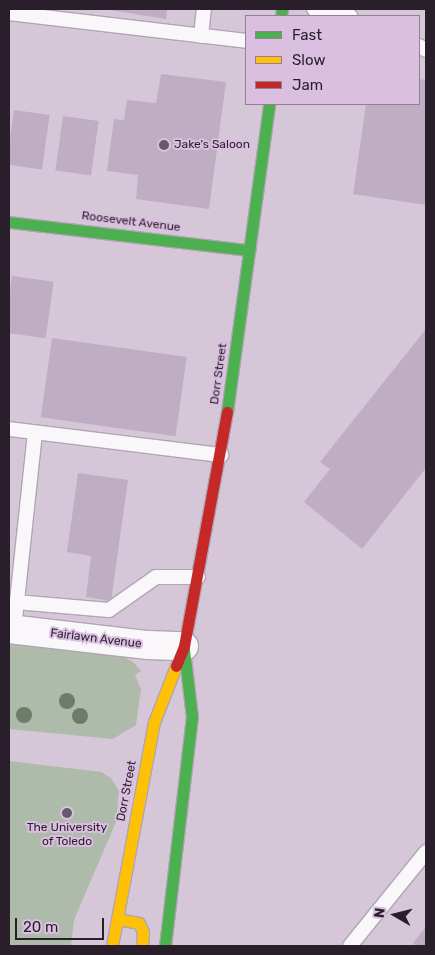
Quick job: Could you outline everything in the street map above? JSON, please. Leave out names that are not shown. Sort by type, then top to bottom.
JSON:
[{"type":"main road","name":"Dorr Street","points":[[112,946],[154,722],[184,646],[221,455],[269,105]]},
{"type":"main road","name":"Roosevelt Avenue","points":[[9,222],[249,250]]},
{"type":"main road","name":"Dorr Street","points":[[165,946],[192,718],[184,646]]},
{"type":"main road","points":[[117,919],[139,923],[143,932],[142,946]]},
{"type":"street","name":"Fairlawn Avenue","points":[[11,629],[148,645],[184,646]]},
{"type":"lane","points":[[201,36],[204,9]]},
{"type":"lane","points":[[314,9],[345,15]]},
{"type":"lane","points":[[9,13],[245,41]]},
{"type":"lane","points":[[9,429],[221,455]]},
{"type":"lane","points":[[11,629],[16,602],[35,432]]},
{"type":"lane","points":[[16,602],[109,610],[156,577],[198,577]]},
{"type":"lane","points":[[350,946],[426,852]]},
{"type":"green space","points":[[9,638],[117,653],[133,662],[141,671],[135,675],[141,689],[136,725],[113,739],[9,729]]},
{"type":"green space","points":[[9,761],[101,772],[111,778],[119,791],[116,822],[74,920],[71,946],[9,946]]},
{"type":"building","points":[[104,9],[167,9],[166,19]]},
{"type":"building","name":"Jake's Saloon","points":[[161,74],[226,82],[209,209],[136,199],[138,175],[107,171],[114,119],[124,120],[127,100],[156,103]]},
{"type":"building","points":[[420,79],[426,80],[426,205],[353,194],[366,105],[420,105]]},
{"type":"building","points":[[14,110],[50,115],[42,169],[9,165],[9,146]]},
{"type":"building","points":[[63,116],[99,121],[91,175],[55,170]]},
{"type":"building","points":[[12,276],[54,282],[46,338],[9,333],[9,297]]},
{"type":"building","points":[[426,329],[426,468],[362,549],[304,502],[330,469],[320,462]]},
{"type":"building","points":[[52,338],[187,357],[176,436],[41,417]]},
{"type":"building","points":[[78,473],[128,480],[111,601],[86,597],[91,556],[67,552]]},
{"type":"building","points":[[426,927],[426,946],[417,946],[413,943]]},
{"type":"traffic: fast","points":[[281,15],[282,9]]},
{"type":"traffic: fast","points":[[227,412],[269,105]]},
{"type":"traffic: fast","points":[[9,222],[249,250]]},
{"type":"traffic: fast","points":[[165,946],[192,717],[184,650]]},
{"type":"traffic: slow","points":[[112,946],[154,722],[176,666]]},
{"type":"traffic: slow","points":[[117,919],[139,923],[143,932],[142,946]]},
{"type":"traffic: jam","points":[[176,666],[184,646],[227,412]]},
{"type":"place","name":"Jake's Saloon","points":[[164,145]]},
{"type":"place","name":"The University of Toledo","points":[[67,813]]}]
